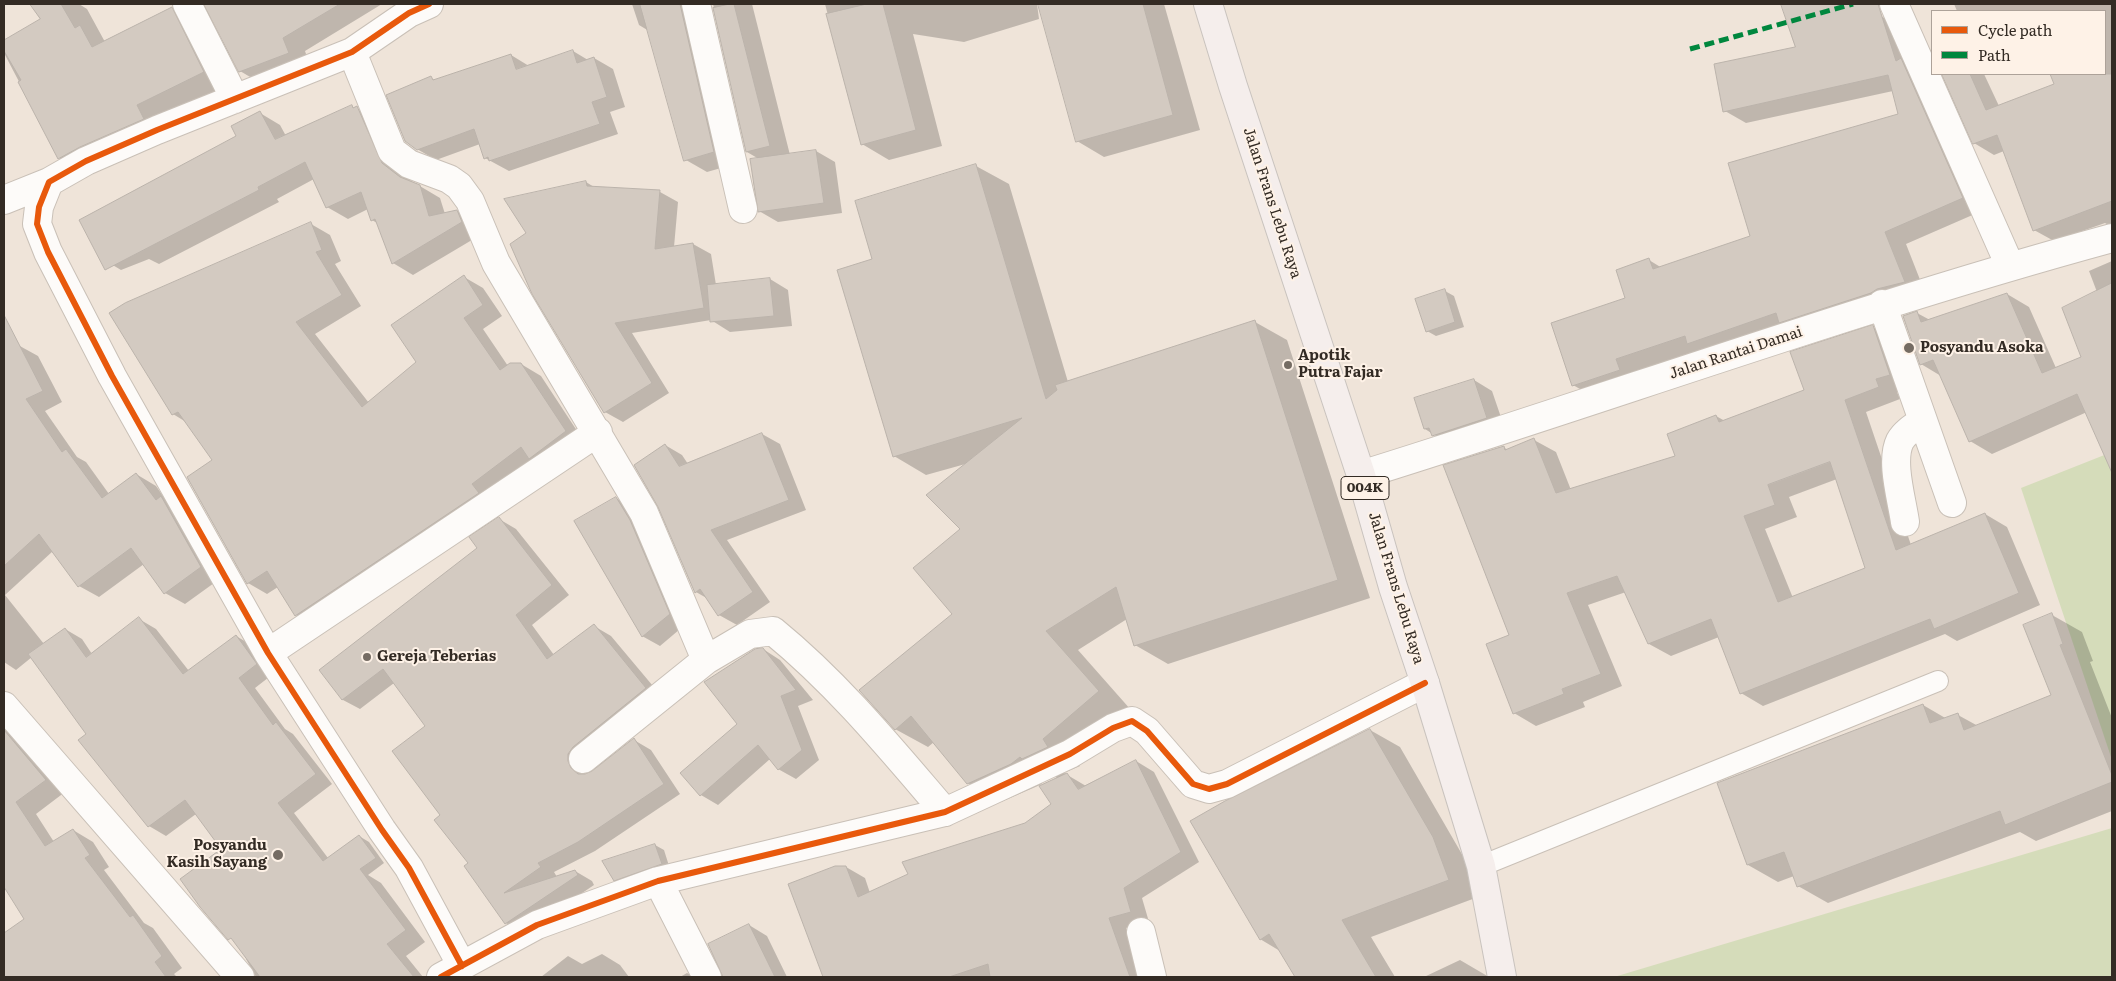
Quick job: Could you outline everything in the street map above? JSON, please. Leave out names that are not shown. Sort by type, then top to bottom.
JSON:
[{"type":"main road","name":"Jalan Frans Lebu Raya","points":[[1208,4],[1233,86],[1361,475],[1393,587],[1425,683],[1481,866],[1502,977]]},
{"type":"street","points":[[187,4],[235,99]]},
{"type":"street","points":[[696,4],[743,209]]},
{"type":"street","points":[[1894,4],[2010,266]]},
{"type":"street","points":[[4,200],[49,182],[86,161],[352,52],[408,12]]},
{"type":"street","points":[[352,52],[392,151],[409,164],[449,179],[459,186],[470,200],[496,263],[568,386],[598,432],[644,513],[706,660]]},
{"type":"street","points":[[49,182],[38,207],[37,224],[48,252],[140,428],[268,653],[382,830],[409,868],[447,974],[537,925],[658,881],[945,812],[1070,754],[1113,728],[1132,721],[1147,731],[1194,784],[1210,789],[1227,784],[1425,683]]},
{"type":"street","name":"Jalan Rantai Damai","points":[[1361,475],[1505,430],[1882,304],[2112,238]]},
{"type":"street","points":[[1882,304],[1952,503]]},
{"type":"street","points":[[1905,522],[1895,458],[1900,442],[1907,432],[1923,421]]},
{"type":"street","points":[[268,653],[598,432]]},
{"type":"street","points":[[583,759],[706,660],[750,634],[773,631],[805,657],[872,726],[945,812]]},
{"type":"street","points":[[4,706],[240,977]]},
{"type":"street","points":[[658,881],[707,977]]},
{"type":"street","points":[[1141,932],[1152,977]]},
{"type":"lane","points":[[1481,866],[1938,681]]},
{"type":"green space","points":[[2112,452],[2112,760],[2021,488]]},
{"type":"green space","points":[[2112,828],[2112,977],[1614,977]]},
{"type":"building","points":[[30,4],[61,4],[75,28],[80,25],[92,47],[172,7],[204,72],[137,105],[144,119],[80,147],[58,159],[18,82],[21,80],[4,51],[4,40],[40,19]]},
{"type":"building","points":[[204,4],[340,4],[283,38],[289,53],[239,72]]},
{"type":"building","points":[[640,4],[680,4],[714,152],[684,161]]},
{"type":"building","points":[[734,4],[770,146],[746,152],[713,8]]},
{"type":"building","points":[[867,4],[883,4],[916,130],[861,145],[826,14]]},
{"type":"building","points":[[1038,4],[1143,4],[1173,115],[1076,142]]},
{"type":"building","points":[[1781,4],[1878,4],[1896,61],[1901,58],[1963,198],[1885,232],[1905,282],[1877,289],[1871,293],[1779,323],[1776,313],[1687,344],[1685,336],[1616,359],[1620,370],[1572,386],[1551,323],[1625,298],[1616,270],[1649,258],[1653,269],[1750,236],[1728,163],[1898,114],[1888,75],[1723,112],[1714,64],[1795,47]]},
{"type":"building","points":[[573,50],[577,63],[594,57],[607,97],[592,102],[600,124],[489,161],[488,157],[484,159],[474,129],[417,150],[405,141],[386,95],[431,76],[433,80],[511,54],[516,69]]},
{"type":"building","points":[[2112,74],[2112,201],[2033,231],[1997,135],[1973,144],[1942,75],[1970,75],[1986,110],[2054,84],[2050,75]]},
{"type":"building","points":[[352,105],[353,108],[357,106],[382,163],[400,177],[420,185],[429,216],[457,210],[462,222],[392,264],[375,219],[371,221],[361,192],[326,208],[305,162],[258,187],[259,190],[105,270],[79,220],[236,136],[231,126],[260,111],[275,139]]},
{"type":"building","points":[[816,150],[824,203],[758,212],[750,159]]},
{"type":"building","points":[[976,164],[1046,399],[1057,390],[1055,385],[1255,320],[1338,580],[1134,646],[1116,587],[1046,631],[1099,691],[1043,739],[1048,747],[1022,759],[1020,757],[1011,764],[967,784],[911,716],[895,730],[859,690],[952,614],[913,568],[960,529],[926,495],[1022,418],[893,457],[837,270],[872,259],[855,201]]},
{"type":"building","points":[[586,181],[587,186],[660,190],[655,249],[693,243],[704,308],[615,323],[652,383],[604,413],[532,294],[510,244],[526,233],[504,199]]},
{"type":"building","points":[[311,222],[322,250],[316,252],[342,295],[296,322],[362,407],[416,362],[391,325],[464,275],[483,305],[464,318],[500,370],[510,363],[521,363],[566,431],[529,459],[521,447],[472,484],[479,493],[295,616],[267,571],[247,584],[187,477],[212,460],[178,412],[172,415],[109,313],[125,303]]},
{"type":"building","points":[[770,278],[774,316],[710,322],[707,285]]},
{"type":"building","points":[[2112,283],[2112,473],[2077,394],[1969,442],[1933,360],[1920,365],[1903,316],[1917,311],[1921,322],[2007,293],[2042,373],[2081,357],[2062,308]]},
{"type":"building","points":[[1445,289],[1455,322],[1426,332],[1415,299]]},
{"type":"building","points":[[4,315],[43,391],[26,399],[62,452],[66,449],[102,498],[136,473],[156,500],[161,496],[201,567],[164,594],[131,548],[78,587],[39,534],[4,566]]},
{"type":"building","points":[[1873,325],[1890,375],[1876,379],[1879,387],[1845,400],[1896,550],[1985,513],[2019,593],[1934,629],[1930,619],[1740,694],[1711,619],[1648,644],[1617,576],[1567,593],[1601,674],[1562,689],[1564,694],[1513,714],[1486,644],[1509,635],[1443,465],[1504,446],[1505,450],[1534,438],[1556,493],[1675,456],[1667,434],[1716,415],[1719,422],[1804,390],[1790,352]],"holes":[[[1830,462],[1865,568],[1778,602],[1744,516],[1775,505],[1768,485]]]},
{"type":"building","points":[[1474,379],[1487,418],[1432,436],[1429,428],[1424,429],[1414,398]]},
{"type":"building","points":[[762,433],[789,500],[711,530],[753,592],[718,616],[700,589],[695,593],[658,507],[634,465],[665,444],[679,466]]},
{"type":"building","points":[[616,497],[630,520],[670,614],[642,637],[574,521]]},
{"type":"building","points":[[499,517],[552,585],[516,615],[547,659],[594,624],[646,688],[573,747],[568,754],[571,768],[578,774],[592,771],[634,738],[664,784],[578,842],[538,863],[541,867],[504,893],[575,870],[578,875],[505,924],[464,866],[468,863],[434,820],[440,815],[392,751],[425,726],[383,669],[342,700],[319,670],[477,548],[469,537]]},
{"type":"building","points":[[2052,613],[2063,644],[2060,645],[2112,775],[2112,782],[2005,825],[2000,811],[1797,887],[1784,852],[1747,865],[1717,783],[1923,704],[1930,723],[1958,713],[1964,730],[2051,695],[2023,625]]},
{"type":"building","points":[[139,617],[183,674],[236,635],[257,664],[239,678],[273,725],[276,722],[316,774],[278,803],[323,861],[359,835],[376,858],[360,869],[406,930],[387,944],[414,977],[260,977],[231,938],[228,940],[200,907],[180,879],[221,849],[185,800],[148,827],[78,740],[86,734],[28,654],[65,628],[86,657]]},
{"type":"building","points":[[763,648],[796,690],[781,696],[802,750],[778,770],[758,745],[700,796],[680,773],[737,724],[704,682],[755,649]]},
{"type":"building","points":[[1370,729],[1433,837],[1449,880],[1342,920],[1376,977],[1295,977],[1269,934],[1260,940],[1190,821],[1225,801]]},
{"type":"building","points":[[4,730],[46,780],[16,802],[45,846],[73,829],[90,855],[85,858],[130,917],[133,915],[162,956],[155,962],[166,977],[4,977],[4,933],[24,919],[4,887]]},
{"type":"building","points":[[1136,760],[1181,852],[1124,888],[1131,912],[1109,918],[1130,977],[990,977],[988,964],[949,977],[823,977],[788,884],[835,866],[846,866],[858,897],[908,874],[902,862],[1025,823],[1051,804],[1039,786],[1067,773],[1078,789]]},
{"type":"building","points":[[655,844],[662,864],[614,881],[602,861]]},
{"type":"building","points":[[749,924],[775,977],[723,977],[708,944]]},
{"type":"marked path","points":[[1690,49],[1853,4]]},
{"type":"cycle path","points":[[429,4],[409,13],[352,52],[157,130],[86,161],[49,182],[39,207],[37,224],[48,252],[112,376],[268,653],[382,830],[409,868],[462,966]]},
{"type":"cycle path","points":[[441,977],[537,925],[658,881],[945,812],[1070,754],[1113,728],[1132,721],[1147,731],[1193,784],[1209,789],[1227,784],[1425,683]]},
{"type":"place","name":"Posyandu Asoka","points":[[1909,348]]},
{"type":"place","name":"Apotik Putra Fajar","points":[[1288,365]]},
{"type":"place","name":"Gereja Teberias","points":[[367,657]]},
{"type":"place","name":"Posyandu Kasih Sayang","points":[[278,855]]}]
